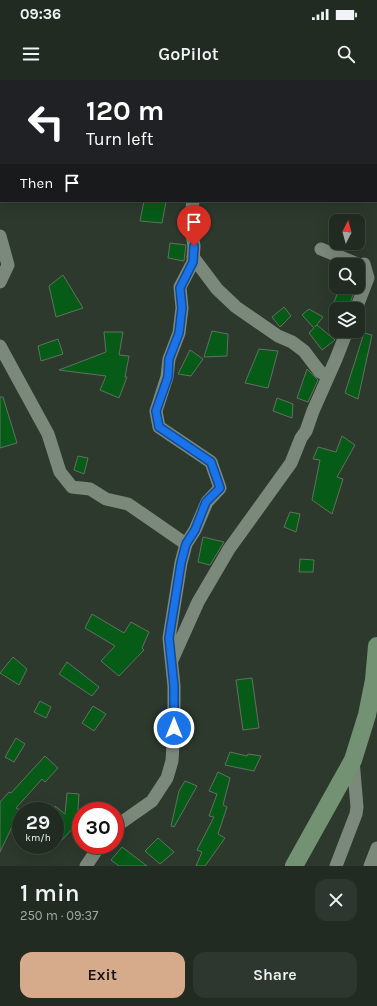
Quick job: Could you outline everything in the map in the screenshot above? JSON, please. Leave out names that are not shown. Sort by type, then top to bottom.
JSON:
[{"type":"street","points":[[124,821],[152,801],[167,778],[172,761],[174,686],[169,638],[173,610],[186,544],[195,530],[206,502],[220,488],[211,462],[159,427],[156,411],[168,377],[169,359],[179,333],[182,308],[180,288],[193,262],[194,246],[190,220],[193,202]]},
{"type":"street","points":[[0,236],[8,265],[0,282]]},
{"type":"street","points":[[321,249],[360,266],[364,264],[368,278],[359,302]]},
{"type":"street","points":[[193,257],[217,289],[236,307],[278,336],[292,342],[304,351],[320,372],[328,376]]},
{"type":"street","points":[[172,661],[198,602],[229,549],[291,463],[344,338]]},
{"type":"street","points":[[0,346],[48,434],[60,472],[72,487],[90,490],[106,500],[128,504],[186,544]]},
{"type":"street","points":[[294,866],[352,760],[367,715],[374,680],[377,646]]},
{"type":"street","points":[[336,866],[356,814],[357,807],[352,760]]},
{"type":"street","points":[[370,866],[377,848]]},
{"type":"street","points":[[86,866],[94,854]]},
{"type":"building","points":[[144,202],[166,202],[162,223],[140,221]]},
{"type":"building","points":[[170,243],[186,245],[184,261],[168,258]]},
{"type":"building","points":[[63,275],[83,308],[56,317],[49,286]]},
{"type":"building","points":[[337,294],[353,294],[350,302],[334,302]]},
{"type":"building","points":[[284,307],[291,316],[280,327],[272,317]]},
{"type":"building","points":[[309,309],[323,317],[315,327],[317,325],[329,335],[329,338],[335,340],[322,350],[309,333],[314,328],[302,315]]},
{"type":"building","points":[[212,331],[228,334],[227,356],[204,357]]},
{"type":"building","points":[[104,332],[123,332],[119,355],[129,356],[125,377],[127,377],[119,398],[100,390],[106,376],[59,370],[106,352]]},
{"type":"building","points":[[365,333],[372,335],[358,399],[345,393],[362,338],[365,338]]},
{"type":"building","points":[[58,339],[63,354],[41,361],[38,346]]},
{"type":"building","points":[[259,349],[278,351],[268,388],[245,383]]},
{"type":"building","points":[[190,350],[203,359],[191,376],[178,374]]},
{"type":"building","points":[[307,369],[318,380],[308,402],[297,398]]},
{"type":"building","points":[[0,397],[3,397],[17,443],[0,448]]},
{"type":"building","points":[[277,398],[293,404],[292,418],[273,411]]},
{"type":"building","points":[[342,436],[355,445],[337,477],[343,479],[332,514],[312,500],[320,460],[313,459],[318,447],[336,452]]},
{"type":"building","points":[[78,456],[88,458],[84,474],[74,470]]},
{"type":"building","points":[[290,512],[300,514],[296,532],[284,527]]},
{"type":"building","points":[[203,537],[224,542],[210,565],[198,562]]},
{"type":"building","points":[[300,559],[314,560],[313,572],[299,572]]},
{"type":"building","points":[[92,614],[124,633],[131,622],[149,632],[142,648],[144,650],[119,676],[101,661],[115,646],[85,628]]},
{"type":"building","points":[[13,657],[27,669],[19,685],[0,673]]},
{"type":"building","points":[[67,662],[99,687],[92,696],[59,674]]},
{"type":"building","points":[[252,678],[259,728],[243,730],[236,680]]},
{"type":"building","points":[[40,701],[51,707],[46,718],[34,712]]},
{"type":"building","points":[[93,706],[106,714],[94,731],[82,723]]},
{"type":"building","points":[[16,738],[25,744],[14,762],[5,757]]},
{"type":"building","points":[[230,752],[247,756],[248,754],[261,756],[254,771],[225,765]]},
{"type":"building","points":[[45,756],[58,768],[45,782],[42,779],[21,802],[12,802],[12,827],[0,852],[0,802],[9,792],[11,793]]},
{"type":"building","points":[[218,772],[230,778],[223,805],[227,807],[218,834],[225,838],[205,866],[196,866],[202,852],[197,850],[214,817],[209,816],[217,794],[209,791]]},
{"type":"building","points":[[185,781],[197,786],[174,827],[171,826],[179,791]]},
{"type":"building","points":[[67,793],[79,794],[78,802],[72,802],[72,829],[64,838],[64,813],[65,814]]},
{"type":"building","points":[[158,838],[174,852],[160,864],[145,851]]},
{"type":"building","points":[[124,849],[147,866],[119,866],[111,860],[116,854],[124,854]]},
{"type":"route","points":[[174,728],[174,686],[169,638],[181,563],[186,544],[195,530],[206,502],[220,488],[211,462],[159,427],[156,411],[168,377],[169,359],[179,333],[182,308],[180,288],[193,262],[194,246]]}]
